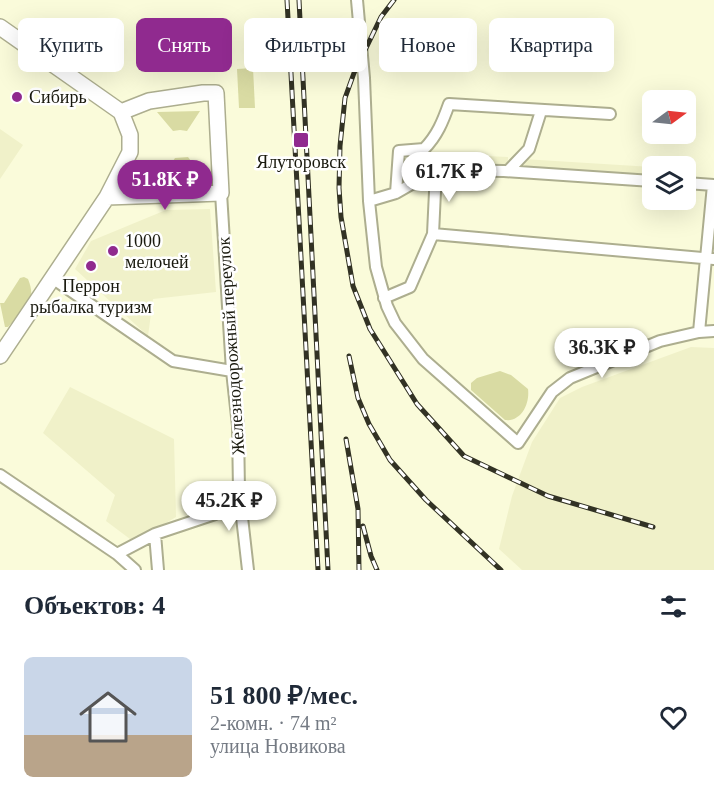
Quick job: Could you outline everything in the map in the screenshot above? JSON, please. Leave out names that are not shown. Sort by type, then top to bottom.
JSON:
[{"type":"main road","points":[[0,27],[121,112],[130,135],[130,152],[107,196],[0,356]]},
{"type":"main road","name":"Железнодорожный переулок","points":[[121,112],[149,100],[216,93],[221,194]]},
{"type":"main road","points":[[107,196],[221,194]]},
{"type":"street","points":[[357,0],[375,267],[384,298],[395,323],[423,358],[518,443],[552,392],[570,378],[660,341],[714,331]]},
{"type":"street","points":[[396,193],[399,151],[424,149],[442,123],[449,104],[610,114]]},
{"type":"street","points":[[508,171],[529,149],[541,111]]},
{"type":"street","points":[[369,201],[396,193],[436,170],[508,171],[642,180]]},
{"type":"street","points":[[384,298],[410,287],[433,234],[436,170]]},
{"type":"street","points":[[696,184],[714,185],[710,258],[699,332]]},
{"type":"street","name":"Железнодорожный переулок","points":[[221,194],[232,371],[238,426],[239,491],[248,570]]},
{"type":"street","points":[[433,234],[710,258]]},
{"type":"street","points":[[52,279],[174,361],[232,371]]},
{"type":"street","points":[[0,474],[117,554],[135,570]]},
{"type":"street","points":[[117,554],[155,534],[214,514],[239,491]]},
{"type":"street","points":[[155,534],[158,570]]},
{"type":"shaded area","points":[[237,69],[253,72],[255,108],[239,108]]},
{"type":"shaded area","points":[[200,111],[187,131],[173,131],[157,112]]},
{"type":"shaded area","points":[[0,129],[23,145],[0,179]]},
{"type":"shaded area","points":[[440,154],[508,157],[508,166],[440,163]]},
{"type":"shaded area","points":[[188,157],[204,179],[160,180],[175,158]]},
{"type":"shaded area","points":[[523,159],[642,166],[642,177],[522,170]]},
{"type":"shaded area","points":[[210,209],[216,292],[153,299],[148,336],[75,269],[91,241],[166,210]]},
{"type":"shaded area","points":[[20,278],[28,279],[31,287],[30,301],[19,316],[8,327],[5,327],[0,303],[4,303]]},
{"type":"shaded area","points":[[691,347],[714,348],[714,570],[522,570],[499,549],[512,496],[532,442],[560,398],[582,387]]},
{"type":"shaded area","points":[[500,371],[511,375],[528,389],[526,406],[520,415],[511,420],[505,420],[471,390],[471,383],[477,378]]},
{"type":"shaded area","points":[[70,387],[174,439],[176,517],[134,542],[106,521],[115,495],[43,433]]},
{"type":"railway","points":[[287,0],[318,570]]},
{"type":"railway","points":[[299,0],[328,570]]},
{"type":"railway","points":[[394,0],[381,17],[354,73],[345,98],[340,146],[341,217],[353,286],[370,329],[417,404],[464,456],[548,496],[653,527]]},
{"type":"railway","points":[[349,356],[358,398],[369,424],[390,460],[426,500],[501,570]]},
{"type":"railway","points":[[346,439],[358,509],[359,570]]},
{"type":"railway","points":[[363,526],[377,570]]},
{"type":"place","name":"Сибирь","points":[[17,97]]},
{"type":"place","name":"Ялуторовск","points":[[301,140]]},
{"type":"place","name":"1000 мелочей","points":[[113,251]]},
{"type":"place","name":"Перрон рыбалка туризм","points":[[91,266]]}]
